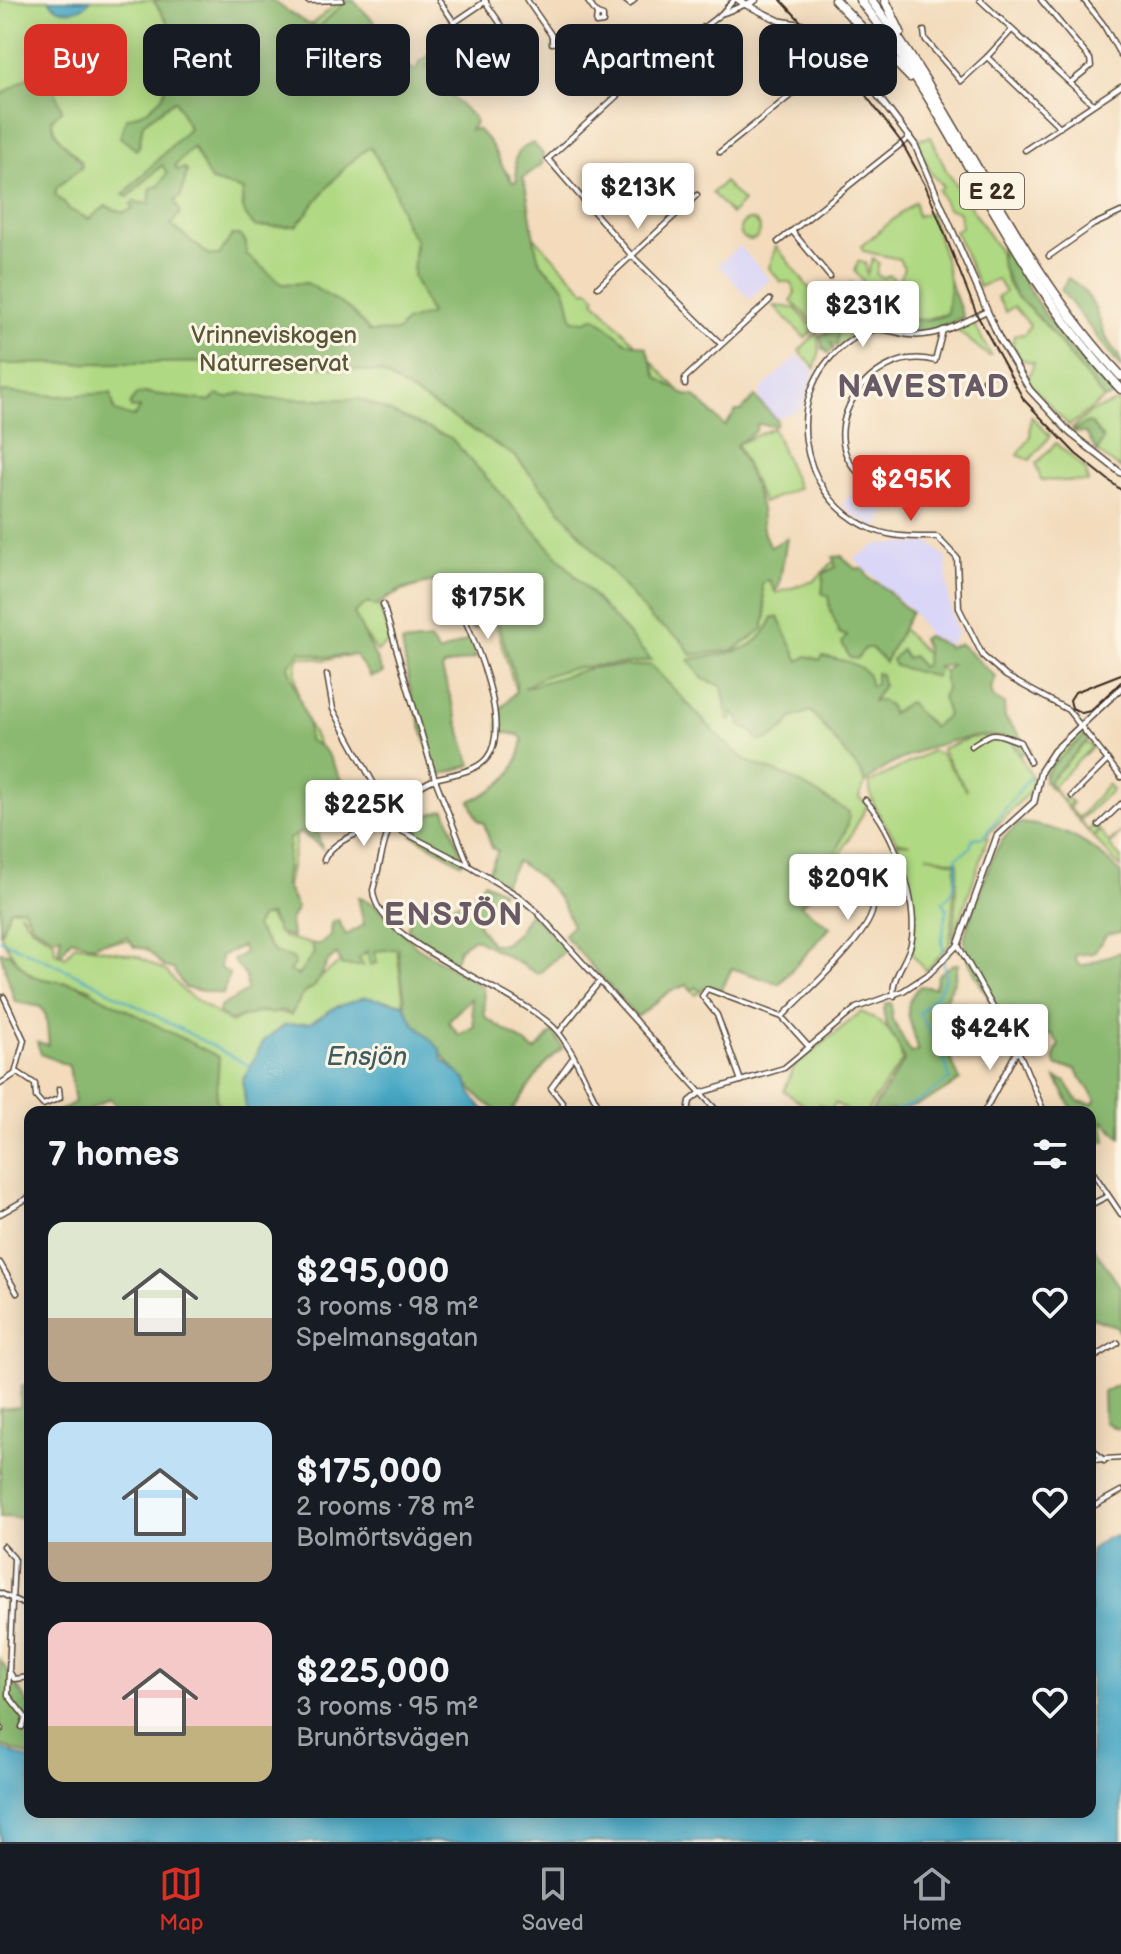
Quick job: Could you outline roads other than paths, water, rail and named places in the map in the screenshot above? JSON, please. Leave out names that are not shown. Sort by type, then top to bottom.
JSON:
[{"type":"highway","points":[[835,0],[929,99]]},
{"type":"highway","name":"E 22","points":[[860,0],[929,99],[1042,293],[1087,352],[1121,389]]},
{"type":"highway","name":"E 22","points":[[871,0],[909,51],[1039,272],[1088,339],[1121,376]]},
{"type":"highway","points":[[885,0],[909,51]]},
{"type":"main road","points":[[741,2],[755,0]]},
{"type":"street","points":[[308,1],[342,0]]},
{"type":"street","points":[[439,0],[455,22],[485,0],[501,24]]},
{"type":"street","points":[[527,0],[552,36]]},
{"type":"street","points":[[587,0],[597,14]]},
{"type":"street","points":[[625,0],[629,4],[634,0]]},
{"type":"street","points":[[755,0],[763,14]]},
{"type":"street","points":[[980,0],[1093,104]]},
{"type":"street","points":[[1041,0],[1090,59],[1091,66],[1071,82]]},
{"type":"street","points":[[1086,1],[1121,56]]},
{"type":"street","points":[[741,2],[780,21],[815,27],[831,36],[910,137],[1012,361],[1038,400],[1067,431],[1121,473]]},
{"type":"street","points":[[721,344],[632,256],[548,159],[631,83],[741,2]]},
{"type":"street","points":[[721,14],[741,2]]},
{"type":"street","points":[[924,31],[925,39],[941,62],[961,81],[1011,31]]},
{"type":"street","points":[[987,57],[1060,127]]},
{"type":"street","points":[[1025,150],[1121,86]]},
{"type":"street","points":[[720,152],[790,96]]},
{"type":"street","points":[[778,242],[910,137]]},
{"type":"street","points":[[598,287],[697,195]]},
{"type":"street","points":[[1049,256],[1093,225],[1121,212]]},
{"type":"street","points":[[792,231],[830,277]]},
{"type":"street","points":[[685,385],[685,378],[770,300]]},
{"type":"street","points":[[987,311],[943,330],[920,335],[881,327],[848,343],[829,360],[815,383],[805,428],[806,449],[819,483],[847,515],[885,533],[936,536],[957,558],[959,608],[963,623],[983,656],[1006,676],[1061,705],[1083,725],[1121,777]]},
{"type":"street","points":[[871,482],[857,472],[845,453],[842,442],[847,409],[861,385],[878,369],[905,359],[935,361],[943,330]]},
{"type":"street","points":[[984,380],[995,373]]},
{"type":"street","points":[[449,586],[476,647],[497,713],[487,759],[471,768],[435,779],[404,797],[390,825],[373,890],[382,912],[418,945],[531,1010],[559,1033],[599,1106]]},
{"type":"street","points":[[383,604],[399,646],[410,703],[469,866]]},
{"type":"street","points":[[327,675],[330,703],[375,786],[390,825],[469,866],[525,901],[712,1106]]},
{"type":"street","points":[[689,1106],[690,1101],[700,1093],[784,1068],[856,1008],[894,996],[929,974],[958,945],[997,836],[1034,802],[1046,762],[1121,688]]},
{"type":"street","points":[[971,746],[983,735],[996,732],[1020,742],[1021,751],[1030,762]]},
{"type":"street","points":[[1072,796],[1108,760]]},
{"type":"street","points":[[865,800],[892,843],[913,922],[907,959],[893,986],[894,996]]},
{"type":"street","points":[[1099,825],[1121,804]]},
{"type":"street","points":[[324,860],[328,852],[340,844],[364,832],[390,825]]},
{"type":"street","points":[[782,1017],[830,970],[871,916],[871,899],[856,880],[899,861]]},
{"type":"street","points":[[958,945],[1017,1051],[1041,1106]]},
{"type":"street","points":[[559,1033],[600,981]]},
{"type":"street","points":[[741,1081],[717,1015],[702,993],[715,989],[782,1017],[809,1047]]},
{"type":"street","points":[[0,1084],[17,1072],[24,1040],[4,997]]},
{"type":"street","points":[[987,1106],[1017,1051]]},
{"type":"street","points":[[561,1106],[563,1103],[551,1088],[572,1058]]},
{"type":"street","points":[[17,1072],[35,1084],[36,1097],[43,1105],[60,1098],[59,1089]]},
{"type":"street","points":[[1096,1177],[1121,1214]]},
{"type":"street","points":[[1096,1202],[1108,1196]]},
{"type":"street","points":[[0,1214],[24,1200]]},
{"type":"street","points":[[0,1263],[17,1293]]},
{"type":"street","points":[[1096,1356],[1118,1343]]},
{"type":"street","points":[[1096,1452],[1104,1461]]},
{"type":"street","points":[[1096,1460],[1121,1458]]},
{"type":"street","points":[[1096,1505],[1121,1491]]},
{"type":"street","points":[[3,1546],[14,1558],[8,1695],[24,1715]]},
{"type":"street","points":[[0,1593],[24,1604]]},
{"type":"street","points":[[8,1669],[14,1679],[24,1678]]},
{"type":"street","points":[[22,1727],[24,1722]]},
{"type":"water","points":[[49,0],[91,0],[81,8],[69,11],[58,8]]},
{"type":"water","name":"Ensjön","points":[[365,997],[404,1004],[412,1021],[440,1049],[442,1059],[466,1080],[481,1106],[245,1106],[243,1080],[264,1040],[285,1025],[310,1023],[336,1007]]},
{"type":"water","points":[[1121,1536],[1121,1842],[0,1842],[0,1748],[24,1758],[24,1818],[1096,1818],[1096,1546],[1108,1537]]},
{"type":"waterway","points":[[907,1106],[950,1079],[943,1055],[919,1013],[938,993],[945,978],[942,939],[947,909],[943,902],[955,882],[956,858],[970,848],[973,838],[983,837],[1030,777]]},
{"type":"waterway","points":[[0,939],[90,981],[252,1067]]},
{"type":"tram line","points":[[781,0],[851,76],[902,143],[926,187],[977,315],[1024,400],[1076,454],[1121,490]]},
{"type":"tram line","points":[[1121,674],[1075,692],[1070,700],[1072,708],[1082,713],[1090,711],[1121,682]]},
{"type":"district","name":"NAVESTAD","points":[[924,386]]},
{"type":"district","name":"ENSJÖN","points":[[454,914]]},
{"type":"park label","name":"Vrinneviskogen Naturreservat","points":[[274,349]]}]
